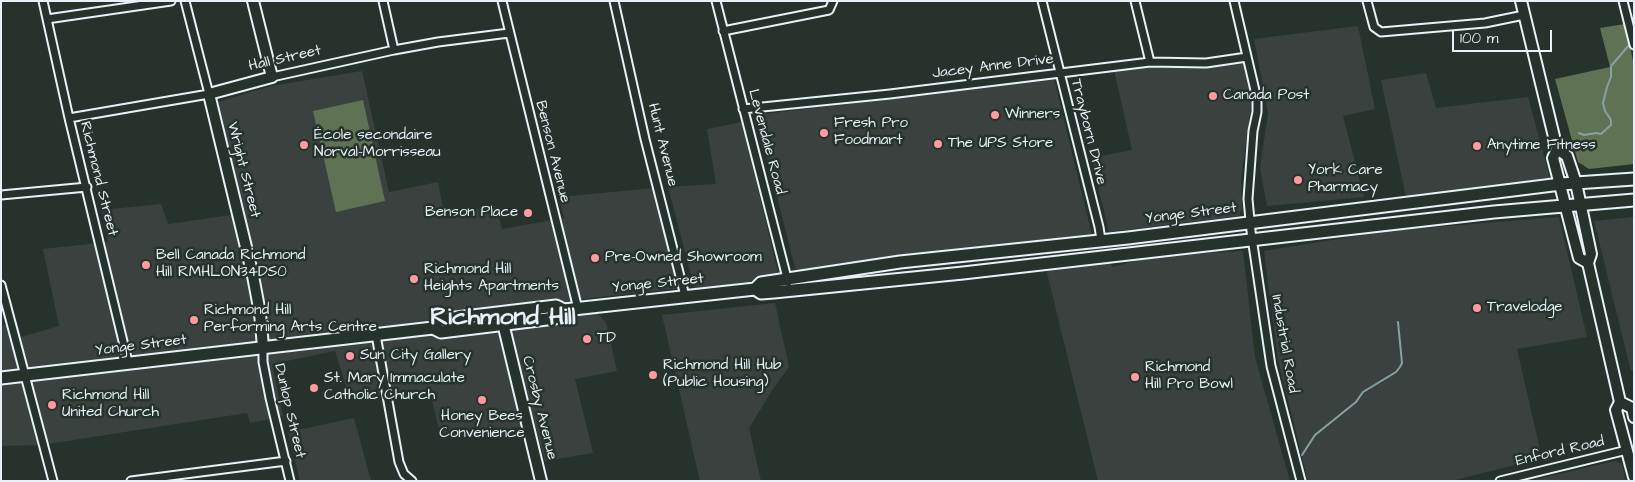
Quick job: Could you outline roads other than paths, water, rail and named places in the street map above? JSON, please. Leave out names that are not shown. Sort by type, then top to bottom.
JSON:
[{"type":"main road","points":[[253,1],[272,77]]},
{"type":"main road","points":[[1521,1],[1557,149],[1553,158],[1565,205],[1579,258],[1588,263]]},
{"type":"main road","name":"Hall Street","points":[[209,94],[272,77]]},
{"type":"main road","name":"Wright Street","points":[[209,94],[253,276],[260,312],[263,347]]},
{"type":"main road","points":[[1557,149],[1567,156],[1576,183],[1591,254],[1588,263],[1620,402],[1616,410],[1630,449],[1634,477]]},
{"type":"main road","name":"Yonge Street","points":[[1,378],[433,328],[441,332],[502,319],[558,318],[564,310],[755,289],[762,293],[788,284],[900,262],[1332,214],[1423,200],[1561,184],[1634,179]]},
{"type":"main road","name":"Yonge Street","points":[[788,284],[963,273],[1565,205],[1634,200]]},
{"type":"main road","name":"Crosby Avenue","points":[[502,319],[541,481]]},
{"type":"main road","points":[[1620,402],[1632,408],[1634,417]]},
{"type":"street","name":"Richmond Street","points":[[43,1],[69,118],[128,362]]},
{"type":"street","points":[[47,19],[171,1]]},
{"type":"street","name":"Wright Street","points":[[185,1],[209,94]]},
{"type":"street","points":[[382,1],[394,50]]},
{"type":"street","name":"Benson Avenue","points":[[502,1],[578,309]]},
{"type":"street","name":"Hunt Avenue","points":[[614,1],[645,139],[685,296]]},
{"type":"street","name":"Levendale Road","points":[[716,1],[788,284]]},
{"type":"street","points":[[723,31],[829,10],[833,1]]},
{"type":"street","name":"Trayborn Drive","points":[[1042,1],[1101,240]]},
{"type":"street","points":[[1135,1],[1150,62]]},
{"type":"street","name":"Industrial Road","points":[[1234,1],[1256,99],[1257,112],[1249,174],[1248,199],[1250,222],[1271,366],[1301,481]]},
{"type":"street","points":[[1367,1],[1374,27],[1381,32],[1485,23],[1524,15]]},
{"type":"street","points":[[1623,1],[1634,45]]},
{"type":"street","name":"Hall Street","points":[[272,77],[394,50],[509,33]]},
{"type":"street","name":"Jacey Anne Drive","points":[[742,109],[890,94],[1150,62],[1206,63],[1247,57]]},
{"type":"street","name":"Hall Street","points":[[69,118],[209,94]]},
{"type":"street","points":[[1,195],[87,187]]},
{"type":"street","points":[[1,285],[53,481]]},
{"type":"street","points":[[376,335],[399,462],[404,474],[412,481]]},
{"type":"street","name":"Dunlop Street","points":[[263,347],[263,362],[270,398],[290,481]]},
{"type":"street","name":"Enford Road","points":[[1500,481],[1630,449]]},
{"type":"street","points":[[131,481],[286,461]]},
{"type":"waterway","points":[[1579,133],[1584,135],[1601,134],[1611,125],[1611,120],[1605,111],[1603,103],[1611,77],[1611,66],[1630,44]]},
{"type":"waterway","points":[[1302,455],[1315,435],[1356,402],[1363,392],[1396,372],[1400,367],[1402,363],[1398,322]]},
{"type":"place","name":"Canada Post","points":[[1213,96]]},
{"type":"place","name":"Winners","points":[[995,115]]},
{"type":"place","name":"Fresh Pro Foodmart","points":[[824,133]]},
{"type":"place","name":"The UPS Store","points":[[938,144]]},
{"type":"place","name":"École secondaire Norval-Morrisseau","points":[[304,145]]},
{"type":"place","name":"Anytime Fitness","points":[[1477,146]]},
{"type":"place","name":"York Care Pharmacy","points":[[1298,180]]},
{"type":"place","name":"Benson Place","points":[[528,213]]},
{"type":"place","name":"Pre-Owned Showroom","points":[[595,258]]},
{"type":"place","name":"Bell Canada Richmond Hill RMHLON34DS0","points":[[146,265]]},
{"type":"place","name":"Richmond Hill Heights Apartments","points":[[414,279]]},
{"type":"place","name":"Travelodge","points":[[1477,308]]},
{"type":"place","name":"Richmond Hill Performing Arts Centre","points":[[194,320]]},
{"type":"place","name":"TD","points":[[587,339]]},
{"type":"place","name":"Sun City Gallery","points":[[350,356]]},
{"type":"place","name":"Richmond Hill Hub (Public Housing)","points":[[653,375]]},
{"type":"place","name":"Richmond Hill Pro Bowl","points":[[1135,377]]},
{"type":"place","name":"St. Mary Immaculate Catholic Church","points":[[314,388]]},
{"type":"place","name":"Honey Bees Convenience","points":[[482,400]]},
{"type":"place","name":"Richmond Hill United Church","points":[[52,405]]},
{"type":"district","name":"Richmond Hill","points":[[503,319]]}]
